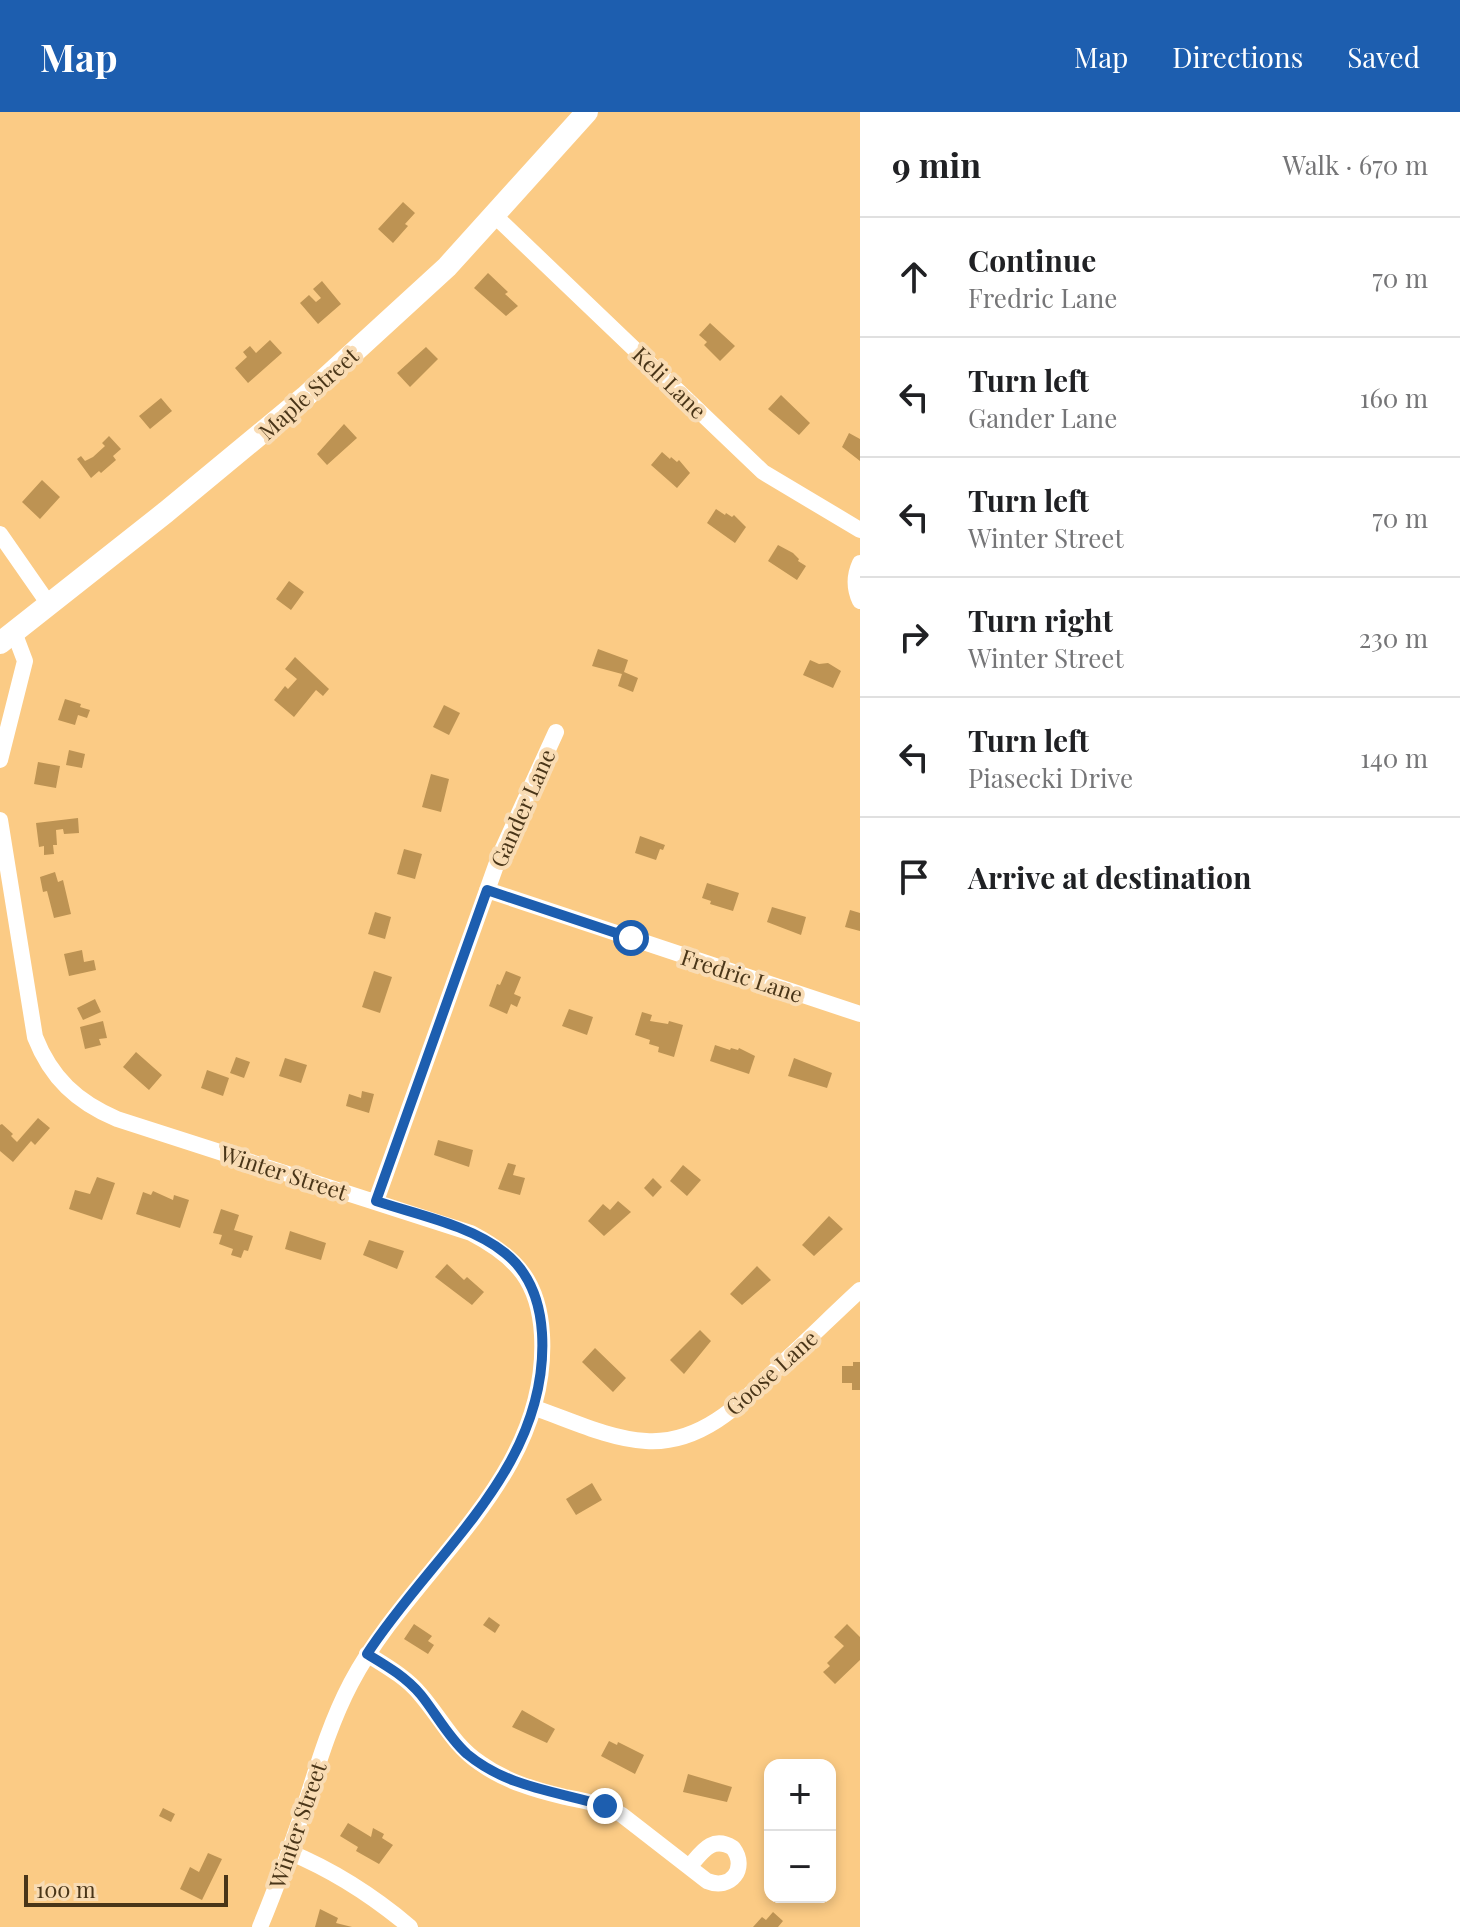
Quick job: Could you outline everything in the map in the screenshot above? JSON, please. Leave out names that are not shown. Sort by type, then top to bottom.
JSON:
[{"type":"street","name":"Maple Street","points":[[7,638],[271,427],[447,267],[587,112]]},
{"type":"street","name":"Keli Lane","points":[[494,215],[763,472],[860,530]]},
{"type":"street","points":[[0,534],[48,603]]},
{"type":"street","points":[[860,563],[855,589],[860,601]]},
{"type":"street","points":[[0,760],[25,661],[7,638]]},
{"type":"street","name":"Gander Lane","points":[[376,1201],[487,890],[556,732]]},
{"type":"street","name":"Winter Street","points":[[0,820],[5,887],[35,1037],[57,1079],[78,1098],[117,1119],[471,1233],[499,1249],[523,1272],[535,1293],[541,1317],[543,1347],[535,1408],[512,1462],[489,1497],[406,1599],[367,1654],[337,1712],[260,1927]]},
{"type":"street","name":"Fredric Lane","points":[[487,890],[860,1014]]},
{"type":"street","name":"Goose Lane","points":[[535,1408],[622,1438],[646,1441],[682,1437],[699,1430],[741,1403],[860,1290]]},
{"type":"street","points":[[367,1654],[406,1680],[425,1700],[452,1738],[480,1764],[513,1782],[605,1806],[622,1815],[689,1867]]},
{"type":"street","points":[[289,1852],[349,1880],[410,1927]]},
{"type":"building","points":[[403,202],[415,213],[393,243],[378,229]]},
{"type":"building","points":[[488,273],[518,306],[506,316],[474,288]]},
{"type":"building","points":[[322,281],[341,304],[318,324],[300,303],[309,295],[316,302],[321,298],[313,289]]},
{"type":"building","points":[[710,323],[735,346],[720,361],[699,335]]},
{"type":"building","points":[[270,340],[282,353],[248,383],[235,368],[247,357],[243,352],[250,346],[256,353]]},
{"type":"building","points":[[426,347],[438,359],[410,387],[397,373]]},
{"type":"building","points":[[781,395],[810,423],[799,435],[768,409]]},
{"type":"building","points":[[161,398],[172,411],[150,429],[139,416]]},
{"type":"building","points":[[344,424],[357,438],[327,465],[317,454]]},
{"type":"building","points":[[849,433],[860,439],[860,461],[842,447]]},
{"type":"building","points":[[109,436],[121,449],[113,456],[116,460],[91,478],[77,459],[81,456],[85,461],[93,457],[105,446],[102,443]]},
{"type":"building","points":[[662,452],[670,459],[679,460],[690,473],[677,488],[651,465]]},
{"type":"building","points":[[42,480],[60,497],[40,519],[22,502]]},
{"type":"building","points":[[716,509],[725,515],[734,515],[746,527],[735,543],[707,523]]},
{"type":"building","points":[[778,545],[793,553],[806,566],[797,580],[768,561]]},
{"type":"building","points":[[289,581],[304,592],[291,610],[276,599]]},
{"type":"building","points":[[598,649],[628,660],[624,672],[638,678],[633,692],[618,686],[622,674],[592,666]]},
{"type":"building","points":[[295,657],[329,689],[323,696],[316,690],[294,717],[274,700],[285,686],[288,689],[297,679],[285,669]]},
{"type":"building","points":[[810,660],[819,664],[828,663],[841,671],[833,688],[803,675]]},
{"type":"building","points":[[65,699],[90,710],[87,718],[78,715],[75,725],[58,720]]},
{"type":"building","points":[[444,705],[460,713],[449,735],[433,727]]},
{"type":"building","points":[[69,750],[85,754],[82,768],[66,765]]},
{"type":"building","points":[[38,762],[60,766],[56,788],[34,784]]},
{"type":"building","points":[[431,774],[449,779],[441,812],[422,807]]},
{"type":"building","points":[[78,818],[79,833],[64,834],[63,829],[56,830],[54,854],[44,855],[44,846],[39,847],[36,823]]},
{"type":"building","points":[[640,836],[665,845],[656,860],[635,853]]},
{"type":"building","points":[[404,849],[422,854],[415,879],[397,874]]},
{"type":"building","points":[[55,872],[58,882],[63,880],[71,914],[54,918],[40,877]]},
{"type":"building","points":[[707,883],[739,893],[733,911],[710,904],[711,901],[702,898]]},
{"type":"building","points":[[772,907],[806,917],[801,935],[767,922]]},
{"type":"building","points":[[850,910],[860,913],[860,931],[845,927]]},
{"type":"building","points":[[375,912],[391,917],[385,939],[368,934]]},
{"type":"building","points":[[82,950],[84,962],[94,960],[96,970],[69,976],[64,954]]},
{"type":"building","points":[[374,971],[392,977],[380,1013],[362,1007]]},
{"type":"building","points":[[506,971],[521,977],[514,994],[521,997],[517,1007],[511,1004],[507,1014],[489,1006],[497,984],[500,985]]},
{"type":"building","points":[[95,999],[101,1012],[83,1020],[77,1008]]},
{"type":"building","points":[[569,1009],[593,1017],[587,1035],[562,1026]]},
{"type":"building","points":[[642,1012],[652,1015],[650,1021],[683,1025],[674,1057],[658,1052],[659,1047],[649,1044],[650,1040],[635,1035]]},
{"type":"building","points":[[103,1021],[107,1038],[99,1039],[101,1045],[85,1049],[80,1027]]},
{"type":"building","points":[[715,1045],[730,1050],[739,1048],[755,1056],[749,1074],[710,1061]]},
{"type":"building","points":[[136,1052],[162,1075],[149,1090],[123,1067]]},
{"type":"building","points":[[236,1057],[250,1062],[244,1078],[230,1073]]},
{"type":"building","points":[[285,1058],[307,1065],[301,1083],[279,1076]]},
{"type":"building","points":[[794,1058],[832,1073],[827,1088],[788,1076]]},
{"type":"building","points":[[207,1070],[229,1078],[223,1096],[201,1088]]},
{"type":"building","points":[[362,1091],[374,1094],[369,1113],[346,1106],[349,1094],[361,1098]]},
{"type":"building","points":[[38,1118],[50,1128],[35,1145],[31,1141],[13,1162],[0,1151],[0,1125],[13,1134],[11,1136],[17,1142]]},
{"type":"building","points":[[438,1140],[473,1150],[469,1167],[434,1155]]},
{"type":"building","points":[[508,1163],[516,1165],[513,1175],[525,1178],[520,1195],[498,1189]]},
{"type":"building","points":[[683,1165],[701,1180],[687,1196],[670,1181]]},
{"type":"building","points":[[97,1177],[115,1183],[102,1220],[69,1209],[75,1190],[90,1194]]},
{"type":"building","points":[[653,1178],[662,1187],[653,1197],[644,1188]]},
{"type":"building","points":[[153,1191],[173,1200],[174,1195],[189,1200],[180,1228],[136,1214],[143,1192],[151,1195]]},
{"type":"building","points":[[618,1201],[631,1212],[604,1236],[588,1221],[603,1204],[610,1210]]},
{"type":"building","points":[[221,1209],[239,1215],[234,1230],[253,1236],[248,1251],[244,1250],[241,1258],[231,1255],[233,1249],[219,1244],[222,1235],[213,1233]]},
{"type":"building","points":[[829,1216],[843,1229],[814,1256],[802,1245]]},
{"type":"building","points":[[290,1231],[326,1243],[321,1260],[285,1249]]},
{"type":"building","points":[[369,1240],[404,1251],[397,1269],[363,1255]]},
{"type":"building","points":[[447,1264],[464,1280],[467,1277],[484,1292],[472,1305],[435,1277]]},
{"type":"building","points":[[757,1266],[771,1280],[742,1305],[730,1294]]},
{"type":"building","points":[[700,1330],[711,1341],[684,1374],[670,1360]]},
{"type":"building","points":[[595,1348],[626,1378],[613,1392],[582,1362]]},
{"type":"building","points":[[853,1362],[860,1362],[860,1390],[852,1390],[852,1383],[842,1383],[842,1366],[853,1366]]},
{"type":"building","points":[[592,1483],[602,1500],[576,1515],[566,1499]]},
{"type":"building","points":[[489,1617],[500,1625],[495,1633],[483,1625]]},
{"type":"building","points":[[414,1624],[432,1636],[428,1641],[434,1645],[428,1654],[404,1639]]},
{"type":"building","points":[[847,1624],[860,1637],[860,1660],[835,1684],[823,1672],[830,1666],[827,1663],[844,1646],[834,1637]]},
{"type":"building","points":[[522,1710],[555,1729],[547,1743],[512,1727]]},
{"type":"building","points":[[609,1741],[617,1745],[618,1742],[644,1755],[635,1774],[601,1756]]},
{"type":"building","points":[[688,1774],[732,1787],[727,1802],[683,1792]]},
{"type":"building","points":[[163,1808],[175,1814],[171,1822],[159,1816]]},
{"type":"building","points":[[348,1823],[371,1837],[373,1828],[384,1834],[382,1838],[393,1845],[379,1864],[356,1851],[358,1847],[340,1836]]},
{"type":"building","points":[[208,1853],[222,1859],[202,1900],[180,1889],[190,1867],[199,1872]]},
{"type":"building","points":[[320,1909],[338,1918],[336,1923],[352,1927],[315,1927]]},
{"type":"building","points":[[773,1912],[783,1921],[778,1927],[753,1927],[762,1917],[766,1920]]},
{"type":"route","points":[[605,1806],[513,1782],[480,1764],[458,1745],[406,1680],[367,1654],[385,1626],[489,1497],[512,1462],[535,1408],[543,1347],[541,1317],[535,1293],[508,1255],[471,1233],[376,1201],[487,890],[631,938]]}]
